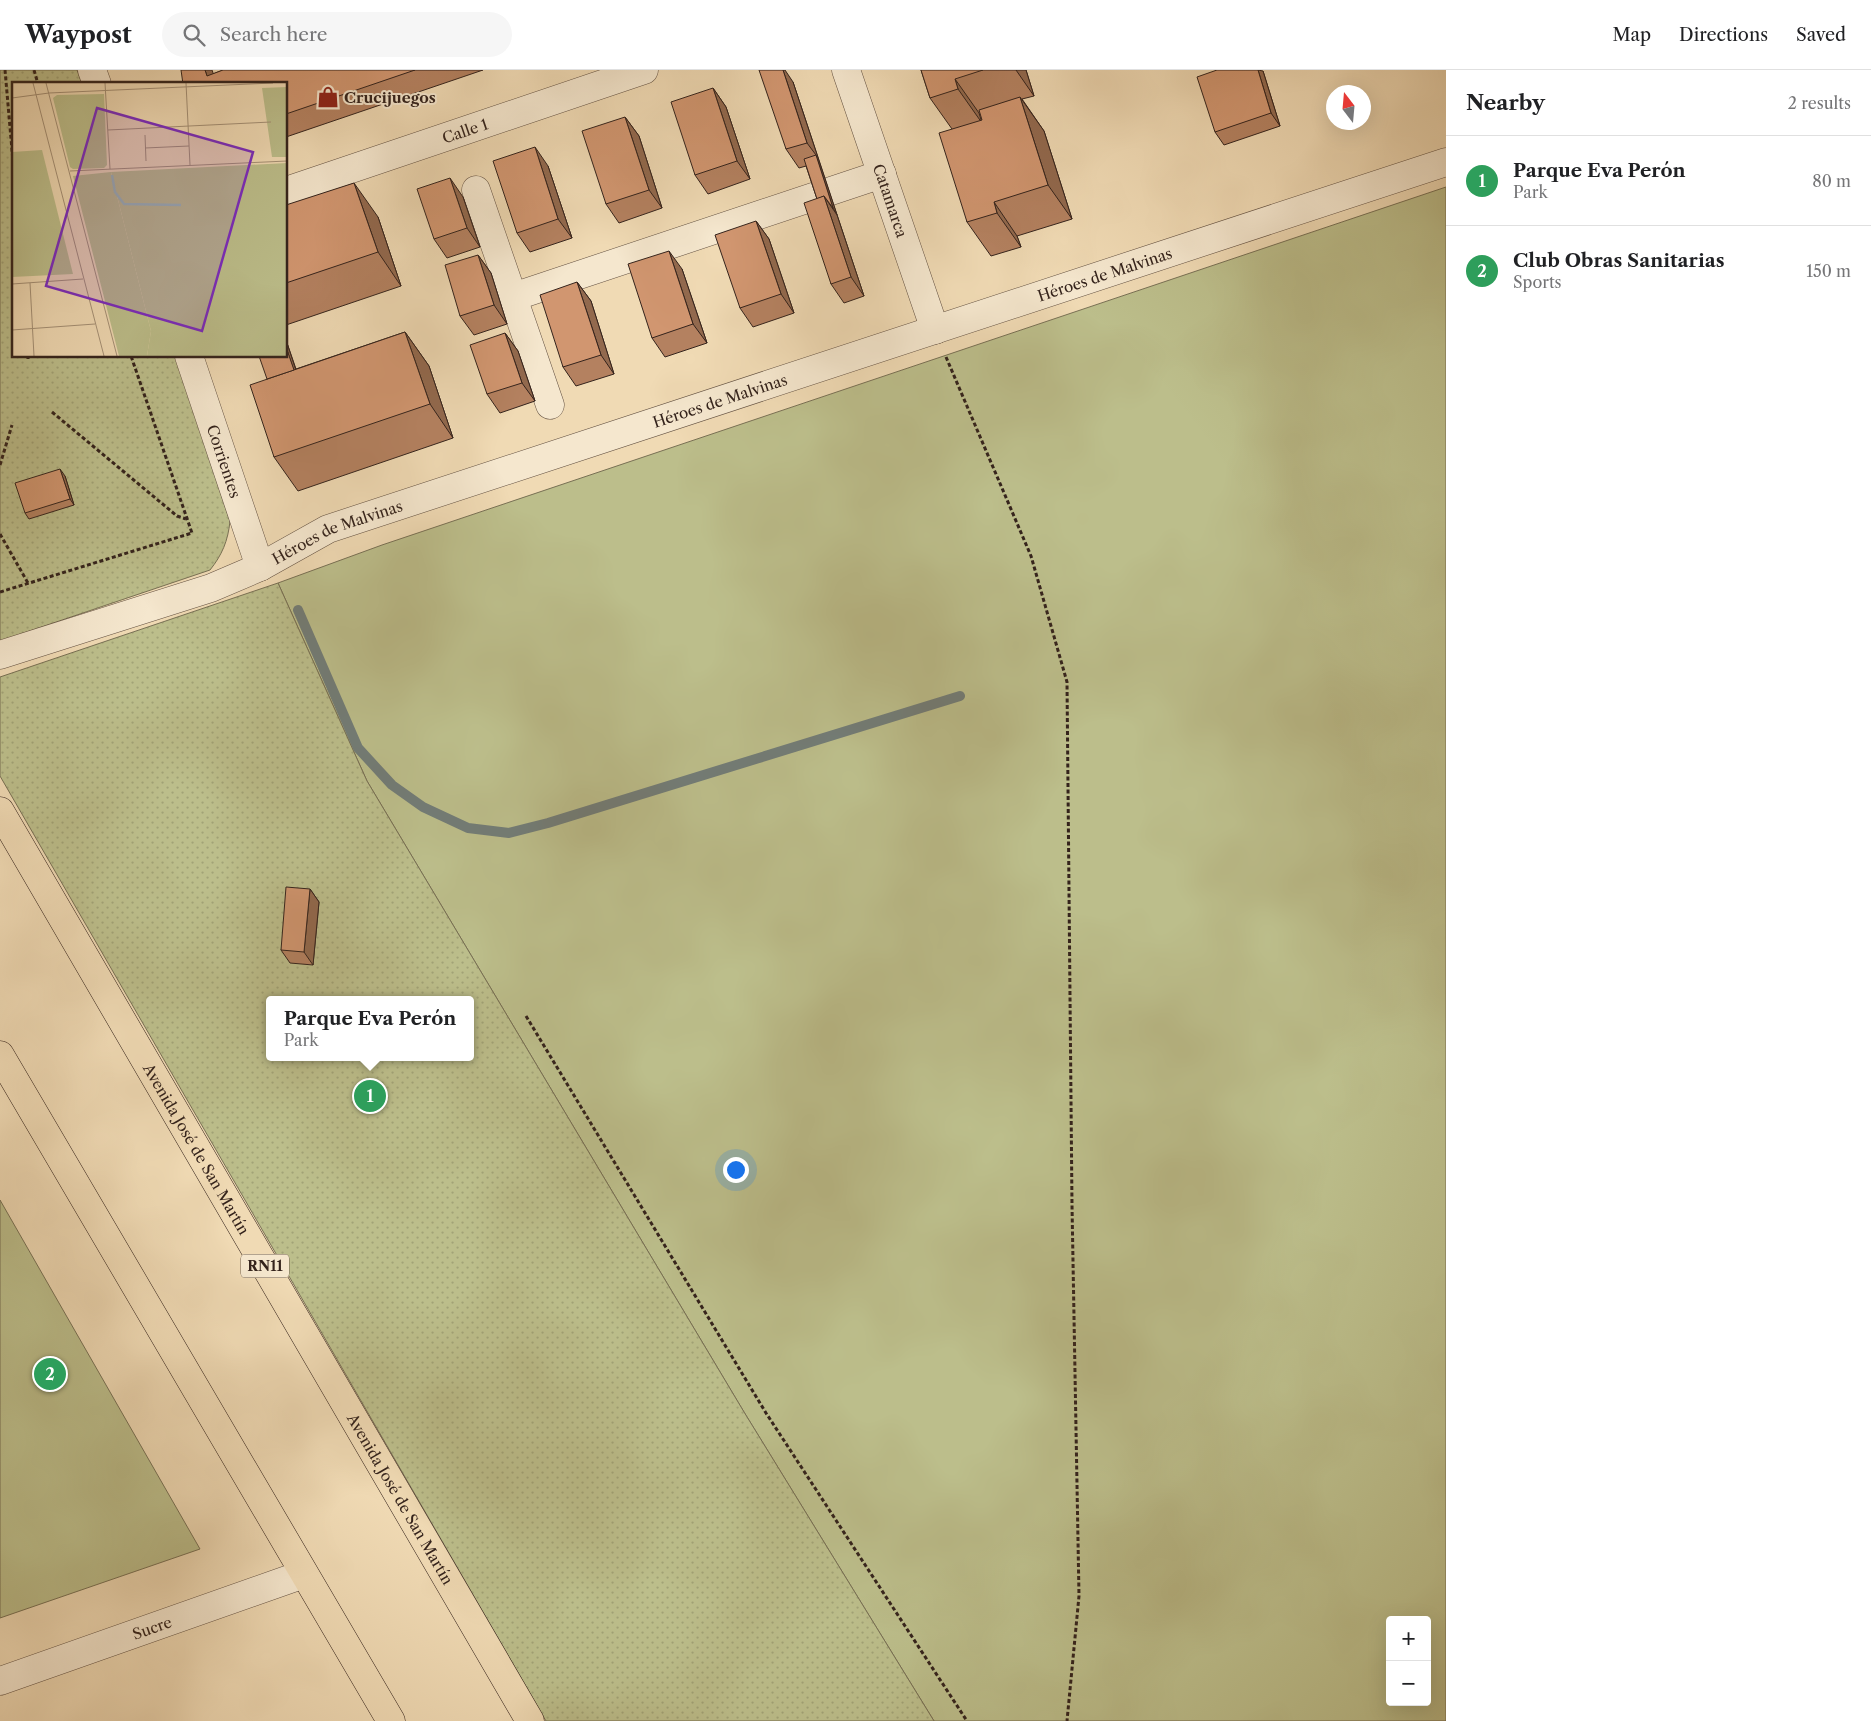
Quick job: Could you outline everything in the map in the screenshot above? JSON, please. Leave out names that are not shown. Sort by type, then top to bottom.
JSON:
[{"type":"main road","name":"Avenida José de San Martín","points":[[0,811],[530,1721]]},
{"type":"main road","points":[[0,1055],[391,1721]]},
{"type":"street","points":[[92,70],[96,82]]},
{"type":"street","name":"Calle 1","points":[[288,191],[644,70]]},
{"type":"street","name":"Catamarca","points":[[846,70],[935,330]]},
{"type":"street","name":"Héroes de Malvinas","points":[[0,655],[211,588],[260,567],[328,529],[1446,162]]},
{"type":"street","points":[[513,297],[882,174]]},
{"type":"street","points":[[476,190],[550,405]]},
{"type":"street","name":"Corrientes","points":[[190,358],[260,567]]},
{"type":"street","name":"Sucre","points":[[0,1680],[304,1574]]},
{"type":"path","points":[[5,70],[12,150]]},
{"type":"path","points":[[935,330],[972,422],[1031,556],[1067,682],[1072,1205],[1079,1596],[1067,1721]]},
{"type":"path","points":[[0,592],[192,533],[132,358]]},
{"type":"path","points":[[52,412],[177,516],[187,519]]},
{"type":"path","points":[[0,465],[12,425]]},
{"type":"path","points":[[0,534],[28,583]]},
{"type":"path","points":[[526,1016],[766,1413],[967,1721]]},
{"type":"green space","points":[[0,70],[77,70],[81,82],[12,82],[12,358],[176,358],[230,521],[224,547],[210,570],[0,641]]},
{"type":"green space","points":[[1446,187],[1446,1721],[934,1721],[744,1412],[367,781],[278,583],[382,545]]},
{"type":"green space","points":[[278,583],[367,781],[744,1412],[934,1721],[546,1721],[0,776],[0,677]]},
{"type":"green space","points":[[0,1200],[200,1549],[0,1618]]},
{"type":"building","points":[[181,70],[205,70],[207,76],[223,70],[415,70],[288,113],[288,82],[183,82]]},
{"type":"building","points":[[759,70],[783,70],[807,143],[786,149]]},
{"type":"building","points":[[921,70],[983,70],[955,79],[958,89],[930,98]]},
{"type":"building","points":[[1217,70],[1258,70],[1271,113],[1215,132],[1197,77]]},
{"type":"building","points":[[713,88],[737,161],[695,175],[671,102]]},
{"type":"building","points":[[1020,97],[1048,185],[994,202],[997,213],[967,222],[939,133],[982,120],[979,110]]},
{"type":"building","points":[[625,117],[649,190],[606,204],[582,131]]},
{"type":"building","points":[[535,147],[558,219],[517,233],[493,161]]},
{"type":"building","points":[[816,155],[833,208],[824,196],[817,199],[804,159]]},
{"type":"building","points":[[450,178],[467,228],[434,239],[417,189]]},
{"type":"building","points":[[354,183],[378,252],[288,282],[288,204]]},
{"type":"building","points":[[824,196],[851,277],[831,284],[804,203]]},
{"type":"building","points":[[756,221],[781,294],[740,308],[715,235]]},
{"type":"building","points":[[669,251],[693,324],[652,338],[628,264]]},
{"type":"building","points":[[478,255],[494,305],[460,316],[445,265]]},
{"type":"building","points":[[577,282],[601,355],[563,367],[540,295]]},
{"type":"building","points":[[405,332],[430,404],[274,457],[250,385]]},
{"type":"building","points":[[505,333],[522,383],[487,394],[470,345]]},
{"type":"building","points":[[288,353],[294,370],[267,379],[260,358],[288,358]]},
{"type":"building","points":[[60,469],[70,499],[25,513],[15,483]]},
{"type":"building","points":[[286,887],[310,889],[304,952],[281,950]]},
{"type":"waterway","points":[[298,610],[358,748],[392,785],[423,807],[468,828],[509,833],[548,823],[960,696]]},
{"type":"place","name":"Crucijuegos","points":[[328,97]]},
{"type":"place","name":"Parque Eva Perón","points":[[370,1096]]},
{"type":"place","name":"Club Obras Sanitarias","points":[[50,1374]]}]
